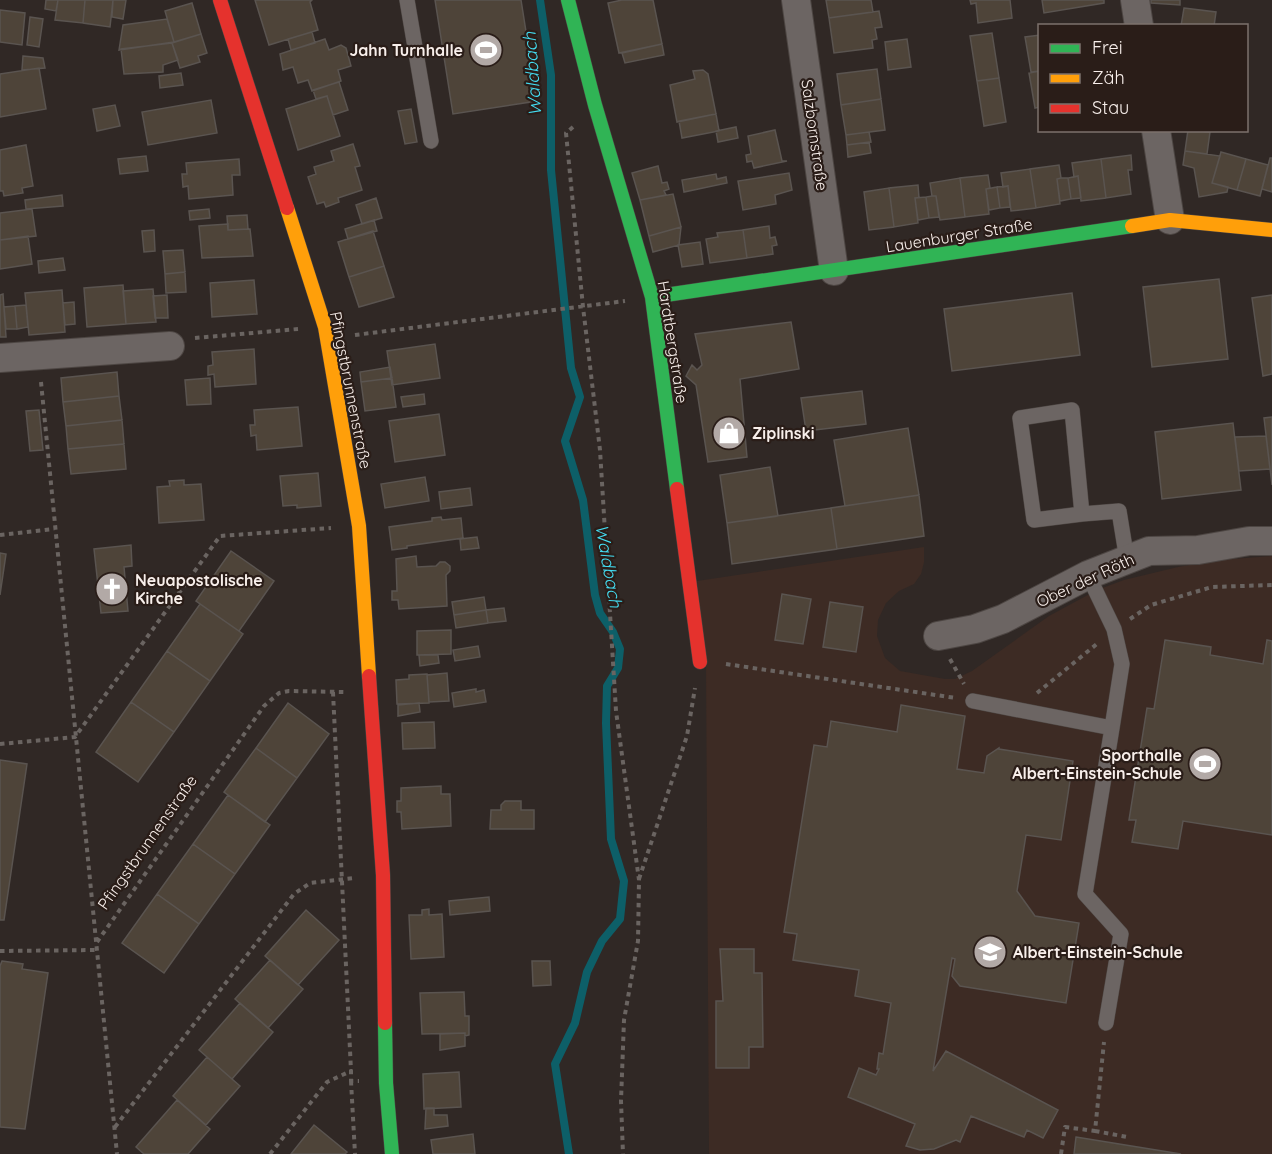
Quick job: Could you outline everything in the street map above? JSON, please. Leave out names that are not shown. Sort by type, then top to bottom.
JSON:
[{"type":"street","name":"Pfingstbrunnenstraße","points":[[220,0],[327,332],[359,526],[383,875],[386,1083],[392,1154]]},
{"type":"street","name":"Hardtbergstraße","points":[[568,0],[595,105],[652,297],[699,662]]},
{"type":"street","name":"Salzbornstraße","points":[[796,0],[834,271]]},
{"type":"street","points":[[1135,0],[1139,24]]},
{"type":"street","points":[[1156,132],[1170,220]]},
{"type":"street","name":"Lauenburger Straße","points":[[652,297],[1170,220],[1272,230]]},
{"type":"street","points":[[0,358],[170,346]]},
{"type":"street","name":"Ober der Röth","points":[[938,636],[975,629],[1003,620],[1089,575],[1149,551],[1198,550],[1249,541],[1272,541]]},
{"type":"lane","points":[[407,0],[431,141]]},
{"type":"lane","points":[[1082,514],[1072,410],[1020,418],[1034,520],[1119,511],[1127,560]]},
{"type":"lane","points":[[1089,575],[1114,629],[1122,664],[1085,894],[1121,934],[1106,1023]]},
{"type":"lane","points":[[974,701],[1112,728]]},
{"type":"path","points":[[595,105],[566,133],[582,307],[600,450],[616,711],[639,880],[638,941],[624,1020],[621,1101],[623,1154]]},
{"type":"path","points":[[170,346],[185,338],[327,332],[576,308],[652,297]]},
{"type":"path","points":[[39,356],[54,529],[117,1154]]},
{"type":"path","points":[[0,744],[75,737],[220,536],[359,526]]},
{"type":"path","points":[[0,535],[54,529]]},
{"type":"path","points":[[1017,709],[1114,629],[1151,605],[1212,587],[1272,585]]},
{"type":"path","points":[[938,636],[974,701]]},
{"type":"path","points":[[639,880],[687,736],[699,662],[735,664],[974,701]]},
{"type":"path","name":"Pfingstbrunnenstraße","points":[[97,942],[264,706],[279,693],[289,691],[371,693]]},
{"type":"path","points":[[333,692],[356,1154]]},
{"type":"path","points":[[114,1127],[294,894],[310,883],[383,875]]},
{"type":"path","points":[[0,951],[96,950]]},
{"type":"path","points":[[1095,1131],[1106,1023]]},
{"type":"path","points":[[270,1154],[327,1082],[351,1071]]},
{"type":"path","points":[[351,1081],[386,1083]]},
{"type":"path","points":[[1061,1154],[1065,1127],[1127,1137]]},
{"type":"shaded area","name":"Albert-Einstein-Schule","points":[[924,547],[921,574],[914,584],[899,591],[886,603],[878,620],[877,636],[885,658],[900,671],[945,679],[955,679],[972,671],[1049,616],[1097,590],[1124,580],[1178,567],[1220,560],[1272,556],[1272,1154],[709,1154],[706,663],[697,581]]},
{"type":"building","points":[[46,0],[58,0],[56,11],[45,9]]},
{"type":"building","points":[[58,0],[85,0],[83,23],[55,20]]},
{"type":"building","points":[[85,0],[113,0],[110,27],[83,23]]},
{"type":"building","points":[[113,0],[126,0],[123,19],[112,17]]},
{"type":"building","points":[[255,0],[312,0],[310,2],[318,30],[269,45]]},
{"type":"building","name":"Jahn Turnhalle","points":[[435,0],[521,0],[537,101],[453,114]]},
{"type":"building","points":[[622,0],[653,0],[662,44],[619,53],[608,3]]},
{"type":"building","points":[[826,0],[871,0],[873,12],[829,18]]},
{"type":"building","points":[[970,0],[1010,0],[1012,18],[978,23],[976,3],[971,4]]},
{"type":"building","points":[[1042,0],[1104,0],[1104,3],[1044,13]]},
{"type":"building","points":[[1151,0],[1180,0],[1180,5],[1151,3]]},
{"type":"building","points":[[192,3],[201,34],[174,42],[165,11]]},
{"type":"building","points":[[1184,8],[1216,12],[1214,24],[1181,24]]},
{"type":"building","points":[[0,10],[25,13],[22,45],[0,42]]},
{"type":"building","points":[[879,11],[882,27],[875,28],[877,39],[872,40],[873,48],[834,53],[829,18]]},
{"type":"building","points":[[30,17],[43,19],[39,47],[27,45]]},
{"type":"building","points":[[167,19],[174,42],[119,50],[123,25]]},
{"type":"building","points":[[312,32],[315,43],[291,50],[288,39]]},
{"type":"building","points":[[992,33],[999,78],[977,81],[970,36]]},
{"type":"building","points":[[201,34],[207,53],[198,56],[200,62],[180,68],[172,43]]},
{"type":"building","points":[[1038,35],[1038,71],[1031,72],[1025,37]]},
{"type":"building","points":[[325,39],[329,50],[341,45],[346,48],[351,66],[338,70],[341,81],[312,91],[308,80],[298,83],[293,67],[283,70],[280,54]]},
{"type":"building","points":[[907,39],[911,67],[888,70],[885,42]]},
{"type":"building","points":[[172,43],[178,60],[163,65],[163,72],[124,74],[121,49]]},
{"type":"building","points":[[662,44],[664,55],[625,63],[622,53]]},
{"type":"building","points":[[23,56],[43,58],[45,68],[22,70]]},
{"type":"building","points":[[39,68],[46,109],[0,117],[0,74]]},
{"type":"building","points":[[877,69],[881,99],[841,105],[837,74]]},
{"type":"building","points":[[703,70],[708,74],[716,114],[677,122],[670,85],[695,79],[693,71]]},
{"type":"building","points":[[1038,71],[1038,107],[1035,108],[1029,73]]},
{"type":"building","points":[[181,73],[183,85],[160,88],[159,76]]},
{"type":"building","points":[[999,78],[1006,122],[984,126],[977,81]]},
{"type":"building","points":[[339,82],[348,110],[333,115],[327,96],[316,99],[313,90]]},
{"type":"building","points":[[327,96],[340,136],[298,150],[286,109]]},
{"type":"building","points":[[881,99],[885,130],[846,135],[841,105]]},
{"type":"building","points":[[211,100],[217,133],[148,145],[142,112]]},
{"type":"building","points":[[115,105],[120,126],[97,131],[93,109]]},
{"type":"building","points":[[411,109],[417,142],[405,144],[398,111]]},
{"type":"building","points":[[716,114],[719,131],[682,138],[679,121]]},
{"type":"building","points":[[736,127],[738,138],[718,142],[716,131]]},
{"type":"building","points":[[775,130],[782,161],[787,161],[754,168],[752,161],[747,162],[746,155],[751,154],[748,136]]},
{"type":"building","points":[[869,132],[871,142],[847,145],[846,135]]},
{"type":"building","points":[[1188,132],[1210,132],[1207,154],[1185,151]]},
{"type":"building","points":[[869,142],[871,153],[848,157],[847,145]]},
{"type":"building","points":[[353,144],[360,166],[355,167],[362,190],[338,198],[339,202],[326,207],[324,202],[317,204],[308,177],[316,174],[314,167],[334,161],[331,151]]},
{"type":"building","points":[[26,145],[33,186],[22,188],[23,193],[4,196],[3,191],[0,191],[0,150]]},
{"type":"building","points":[[1185,151],[1220,156],[1212,183],[1228,187],[1227,192],[1199,197],[1194,168],[1183,165]]},
{"type":"building","points":[[1221,152],[1246,159],[1237,190],[1212,183]]},
{"type":"building","points":[[1131,155],[1132,170],[1128,170],[1131,194],[1106,198],[1101,159]]},
{"type":"building","points":[[146,156],[148,171],[120,174],[118,159]]},
{"type":"building","points":[[1270,158],[1272,158],[1272,192],[1262,189]]},
{"type":"building","points":[[239,159],[240,175],[232,175],[233,195],[189,199],[188,186],[183,187],[182,174],[187,174],[186,163]]},
{"type":"building","points":[[1101,159],[1106,198],[1081,201],[1078,176],[1074,177],[1072,163]]},
{"type":"building","points":[[1246,159],[1268,165],[1260,196],[1237,190]]},
{"type":"building","points":[[1059,165],[1061,178],[1057,179],[1060,204],[1036,208],[1030,169]]},
{"type":"building","points":[[658,166],[662,183],[667,182],[669,189],[664,191],[666,195],[640,200],[632,173]]},
{"type":"building","points":[[1030,169],[1036,208],[1011,211],[1008,186],[1003,187],[1001,173]]},
{"type":"building","points":[[789,173],[792,190],[775,195],[776,204],[743,210],[738,181]]},
{"type":"building","points":[[716,174],[717,179],[726,177],[727,183],[684,192],[682,180]]},
{"type":"building","points":[[988,175],[990,188],[986,189],[989,214],[965,217],[960,178]]},
{"type":"building","points":[[1078,176],[1081,198],[1071,199],[1068,178]]},
{"type":"building","points":[[960,178],[965,217],[940,220],[936,196],[932,196],[930,183]]},
{"type":"building","points":[[1068,178],[1071,199],[1060,201],[1057,179]]},
{"type":"building","points":[[918,185],[919,198],[915,198],[918,223],[894,227],[889,188]]},
{"type":"building","points":[[1008,186],[1010,207],[1000,208],[997,187]]},
{"type":"building","points":[[997,187],[1000,208],[989,210],[986,189]]},
{"type":"building","points":[[889,188],[894,227],[869,230],[864,192]]},
{"type":"building","points":[[673,194],[681,227],[649,236],[640,200]]},
{"type":"building","points":[[62,195],[63,206],[26,209],[25,200]]},
{"type":"building","points":[[936,196],[939,217],[929,218],[926,197]]},
{"type":"building","points":[[926,197],[929,218],[918,220],[915,198]]},
{"type":"building","points":[[376,198],[382,218],[362,224],[356,205]]},
{"type":"building","points":[[32,209],[36,236],[0,240],[0,213]]},
{"type":"building","points":[[209,209],[210,218],[190,220],[189,211]]},
{"type":"building","points":[[247,215],[248,229],[228,230],[227,216]]},
{"type":"building","points":[[374,220],[377,231],[348,239],[345,229]]},
{"type":"building","points":[[228,224],[228,230],[250,229],[253,256],[202,258],[199,226]]},
{"type":"building","points":[[769,226],[770,238],[775,237],[777,245],[772,246],[773,254],[747,258],[743,230]]},
{"type":"building","points":[[681,227],[679,245],[653,252],[649,236]]},
{"type":"building","points":[[154,230],[155,251],[144,252],[142,231]]},
{"type":"building","points":[[743,230],[747,258],[710,263],[706,239],[718,237],[717,233]]},
{"type":"building","points":[[373,231],[384,266],[349,277],[338,242]]},
{"type":"building","points":[[28,236],[32,264],[0,269],[0,240]]},
{"type":"building","points":[[700,242],[703,264],[682,267],[678,245]]},
{"type":"building","points":[[183,250],[185,272],[165,274],[163,251]]},
{"type":"building","points":[[63,258],[65,270],[39,273],[38,261]]},
{"type":"building","points":[[384,266],[394,297],[359,307],[349,277]]},
{"type":"building","points":[[185,272],[186,292],[166,293],[165,274]]},
{"type":"building","points":[[1219,279],[1228,359],[1152,367],[1143,287]]},
{"type":"building","points":[[254,280],[257,314],[212,317],[210,283]]},
{"type":"building","points":[[123,285],[126,324],[87,327],[84,288]]},
{"type":"building","points":[[153,289],[156,322],[126,324],[123,291]]},
{"type":"building","points":[[62,290],[65,332],[29,335],[25,293]]},
{"type":"building","points":[[1072,293],[1080,355],[952,371],[944,309]]},
{"type":"building","points":[[3,294],[6,337],[0,337],[0,295]]},
{"type":"building","points":[[167,295],[168,318],[155,318],[153,296]]},
{"type":"building","points":[[1272,295],[1272,374],[1263,376],[1252,298]]},
{"type":"building","points":[[74,302],[75,324],[65,325],[63,303]]},
{"type":"building","points":[[26,305],[28,327],[17,329],[15,306]]},
{"type":"building","points":[[15,306],[17,329],[6,329],[4,307]]},
{"type":"building","points":[[791,322],[799,369],[740,379],[747,457],[708,462],[696,385],[686,376],[692,365],[697,370],[702,365],[695,334]]},
{"type":"building","points":[[435,344],[440,378],[392,385],[387,351]]},
{"type":"building","points":[[254,349],[256,384],[215,387],[214,374],[208,375],[208,366],[213,365],[212,352]]},
{"type":"building","points":[[390,367],[392,378],[361,382],[360,372]]},
{"type":"building","points":[[117,372],[119,396],[63,402],[61,378]]},
{"type":"building","points":[[210,378],[211,404],[187,405],[185,380]]},
{"type":"building","points":[[392,378],[396,407],[365,411],[361,382]]},
{"type":"building","points":[[862,391],[866,424],[806,431],[801,398]]},
{"type":"building","points":[[424,394],[425,404],[403,407],[401,397]]},
{"type":"building","points":[[119,396],[122,420],[66,426],[63,402]]},
{"type":"building","points":[[298,407],[302,446],[257,450],[256,435],[251,436],[250,425],[255,425],[254,410]]},
{"type":"building","points":[[39,410],[43,450],[30,451],[26,411]]},
{"type":"building","points":[[439,414],[445,455],[395,462],[389,421]]},
{"type":"building","points":[[1272,417],[1272,485],[1264,418]]},
{"type":"building","points":[[122,420],[124,444],[68,449],[66,426]]},
{"type":"building","points":[[1233,423],[1241,490],[1162,499],[1155,432]]},
{"type":"building","points":[[908,428],[919,495],[845,506],[834,440]]},
{"type":"building","points":[[1266,436],[1270,469],[1239,471],[1235,437]]},
{"type":"building","points":[[124,444],[126,469],[71,474],[68,449]]},
{"type":"building","points":[[770,467],[778,516],[727,523],[720,475]]},
{"type":"building","points":[[318,473],[321,506],[297,508],[297,505],[283,506],[280,476]]},
{"type":"building","points":[[425,477],[429,501],[385,508],[381,484]]},
{"type":"building","points":[[184,480],[184,485],[201,484],[204,520],[159,523],[157,487],[170,486],[169,481]]},
{"type":"building","points":[[470,488],[472,505],[441,509],[439,492]]},
{"type":"building","points":[[919,495],[924,536],[837,549],[831,508]]},
{"type":"building","points":[[831,508],[837,549],[732,564],[727,523]]},
{"type":"building","points":[[441,517],[442,520],[461,518],[463,538],[392,550],[389,527],[432,521],[432,518]]},
{"type":"building","points":[[477,537],[479,548],[461,550],[460,539]]},
{"type":"building","name":"Neuapostolische Kirche","points":[[131,545],[132,566],[124,567],[128,611],[101,613],[94,549]]},
{"type":"building","points":[[231,551],[274,581],[239,631],[196,601]]},
{"type":"building","points":[[0,553],[6,554],[0,595]]},
{"type":"building","points":[[416,556],[417,567],[436,566],[440,562],[445,562],[450,566],[450,571],[446,575],[447,606],[399,609],[398,600],[392,600],[392,591],[397,591],[396,559]]},
{"type":"building","points":[[782,594],[811,599],[803,644],[775,640]]},
{"type":"building","points":[[484,597],[486,610],[454,615],[452,602]]},
{"type":"building","points":[[830,602],[863,607],[856,652],[823,647]]},
{"type":"building","points":[[200,604],[243,634],[210,681],[167,651]]},
{"type":"building","points":[[504,608],[506,621],[488,623],[486,610]]},
{"type":"building","points":[[486,610],[488,623],[456,628],[454,615]]},
{"type":"building","points":[[451,630],[451,654],[417,655],[417,631]]},
{"type":"building","name":"Sporthalle Albert-Einstein-Schule","points":[[1165,640],[1211,647],[1210,655],[1263,664],[1267,640],[1272,641],[1272,835],[1183,821],[1178,849],[1132,842],[1136,820],[1129,820],[1147,708],[1154,709]]},
{"type":"building","points":[[478,646],[480,657],[455,661],[453,650]]},
{"type":"building","points":[[167,651],[210,681],[174,732],[131,702]]},
{"type":"building","points":[[419,655],[438,655],[439,663],[420,666]]},
{"type":"building","points":[[447,673],[449,701],[429,702],[427,675]]},
{"type":"building","points":[[427,674],[429,703],[397,704],[396,680],[409,679],[409,675]]},
{"type":"building","points":[[476,689],[476,692],[484,690],[486,702],[454,707],[452,693]]},
{"type":"building","points":[[131,702],[174,732],[138,782],[96,752]]},
{"type":"building","points":[[288,703],[329,734],[297,778],[256,748]]},
{"type":"building","points":[[419,703],[420,712],[398,716],[398,705]]},
{"type":"building","points":[[901,705],[965,716],[957,769],[984,773],[987,756],[999,748],[1073,761],[1061,840],[1026,835],[1017,891],[1035,916],[1079,923],[1066,1003],[960,986],[952,976],[955,959],[952,958],[933,1071],[946,1051],[1058,1110],[1043,1138],[1027,1130],[1024,1137],[971,1116],[960,1142],[956,1140],[934,1149],[920,1150],[906,1146],[915,1124],[848,1097],[859,1068],[876,1075],[879,1069],[877,1069],[879,1053],[883,1054],[891,1003],[855,996],[859,970],[793,960],[797,934],[784,932],[814,745],[827,747],[831,721],[897,732]]},
{"type":"building","points":[[434,722],[435,748],[403,749],[402,723]]},
{"type":"building","points":[[256,748],[297,778],[265,822],[224,792]]},
{"type":"building","points":[[0,760],[27,764],[4,920],[0,920]]},
{"type":"building","points":[[441,786],[441,794],[450,794],[451,826],[402,829],[401,812],[397,812],[397,801],[401,801],[401,788]]},
{"type":"building","points":[[228,795],[270,825],[235,874],[193,844]]},
{"type":"building","points":[[505,801],[521,801],[521,810],[534,810],[534,829],[490,829],[491,810],[501,810],[501,805]]},
{"type":"building","points":[[193,844],[235,874],[199,924],[157,894]]},
{"type":"building","points":[[157,894],[199,924],[164,973],[122,943]]},
{"type":"building","points":[[489,897],[490,911],[450,915],[449,901]]},
{"type":"building","points":[[429,909],[429,915],[442,914],[444,957],[411,959],[409,915],[422,915],[422,910]]},
{"type":"building","points":[[306,910],[339,940],[298,985],[265,956]]},
{"type":"building","points":[[720,949],[754,949],[754,973],[762,973],[763,1047],[749,1047],[749,1068],[716,1068],[716,1001],[723,1001]]},
{"type":"building","points":[[270,960],[303,989],[268,1028],[235,999]]},
{"type":"building","points":[[2,961],[23,964],[22,969],[48,973],[25,1129],[0,1127],[0,966]]},
{"type":"building","points":[[532,961],[550,961],[551,985],[533,986]]},
{"type":"building","points":[[464,992],[465,1016],[469,1016],[469,1035],[465,1036],[465,1033],[422,1034],[420,993]]},
{"type":"building","points":[[240,1003],[273,1032],[232,1079],[199,1050]]},
{"type":"building","points":[[465,1033],[465,1046],[440,1050],[440,1034]]},
{"type":"building","points":[[207,1057],[240,1086],[206,1125],[173,1096]]},
{"type":"building","points":[[459,1072],[461,1107],[424,1109],[423,1074]]},
{"type":"building","points":[[177,1100],[210,1129],[188,1154],[144,1154],[136,1147]]},
{"type":"building","points":[[426,1108],[434,1108],[434,1115],[447,1115],[448,1126],[425,1129]]},
{"type":"building","points":[[314,1125],[347,1152],[345,1154],[291,1154]]},
{"type":"building","points":[[473,1134],[475,1154],[433,1154],[431,1140]]},
{"type":"building","points":[[1076,1137],[1181,1154],[1074,1154]]},
{"type":"waterway","name":"Waldbach","points":[[540,0],[551,75],[551,170],[571,368],[580,397],[565,441],[583,500],[595,595],[600,613],[613,632],[620,649],[618,668],[607,686],[606,723],[611,839],[624,881],[620,919],[602,941],[587,972],[575,1023],[555,1064],[569,1154]]},
{"type":"traffic: fast","points":[[568,0],[595,105],[652,297],[677,489]]},
{"type":"traffic: fast","points":[[652,297],[1132,226]]},
{"type":"traffic: fast","points":[[385,1023],[386,1083],[392,1154]]},
{"type":"traffic: slow","points":[[287,208],[325,327],[359,526],[369,676]]},
{"type":"traffic: slow","points":[[1132,226],[1170,220],[1272,230]]},
{"type":"traffic: jam","points":[[220,0],[287,208]]},
{"type":"traffic: jam","points":[[677,489],[700,662]]},
{"type":"traffic: jam","points":[[369,676],[383,875],[385,1023]]},
{"type":"place","name":"Jahn Turnhalle","points":[[486,50]]},
{"type":"place","name":"Ziplinski","points":[[729,433]]},
{"type":"place","name":"Neuapostolische Kirche","points":[[112,589]]},
{"type":"place","name":"Sporthalle Albert-Einstein-Schule","points":[[1205,764]]},
{"type":"place","name":"Albert-Einstein-Schule","points":[[990,952]]}]
